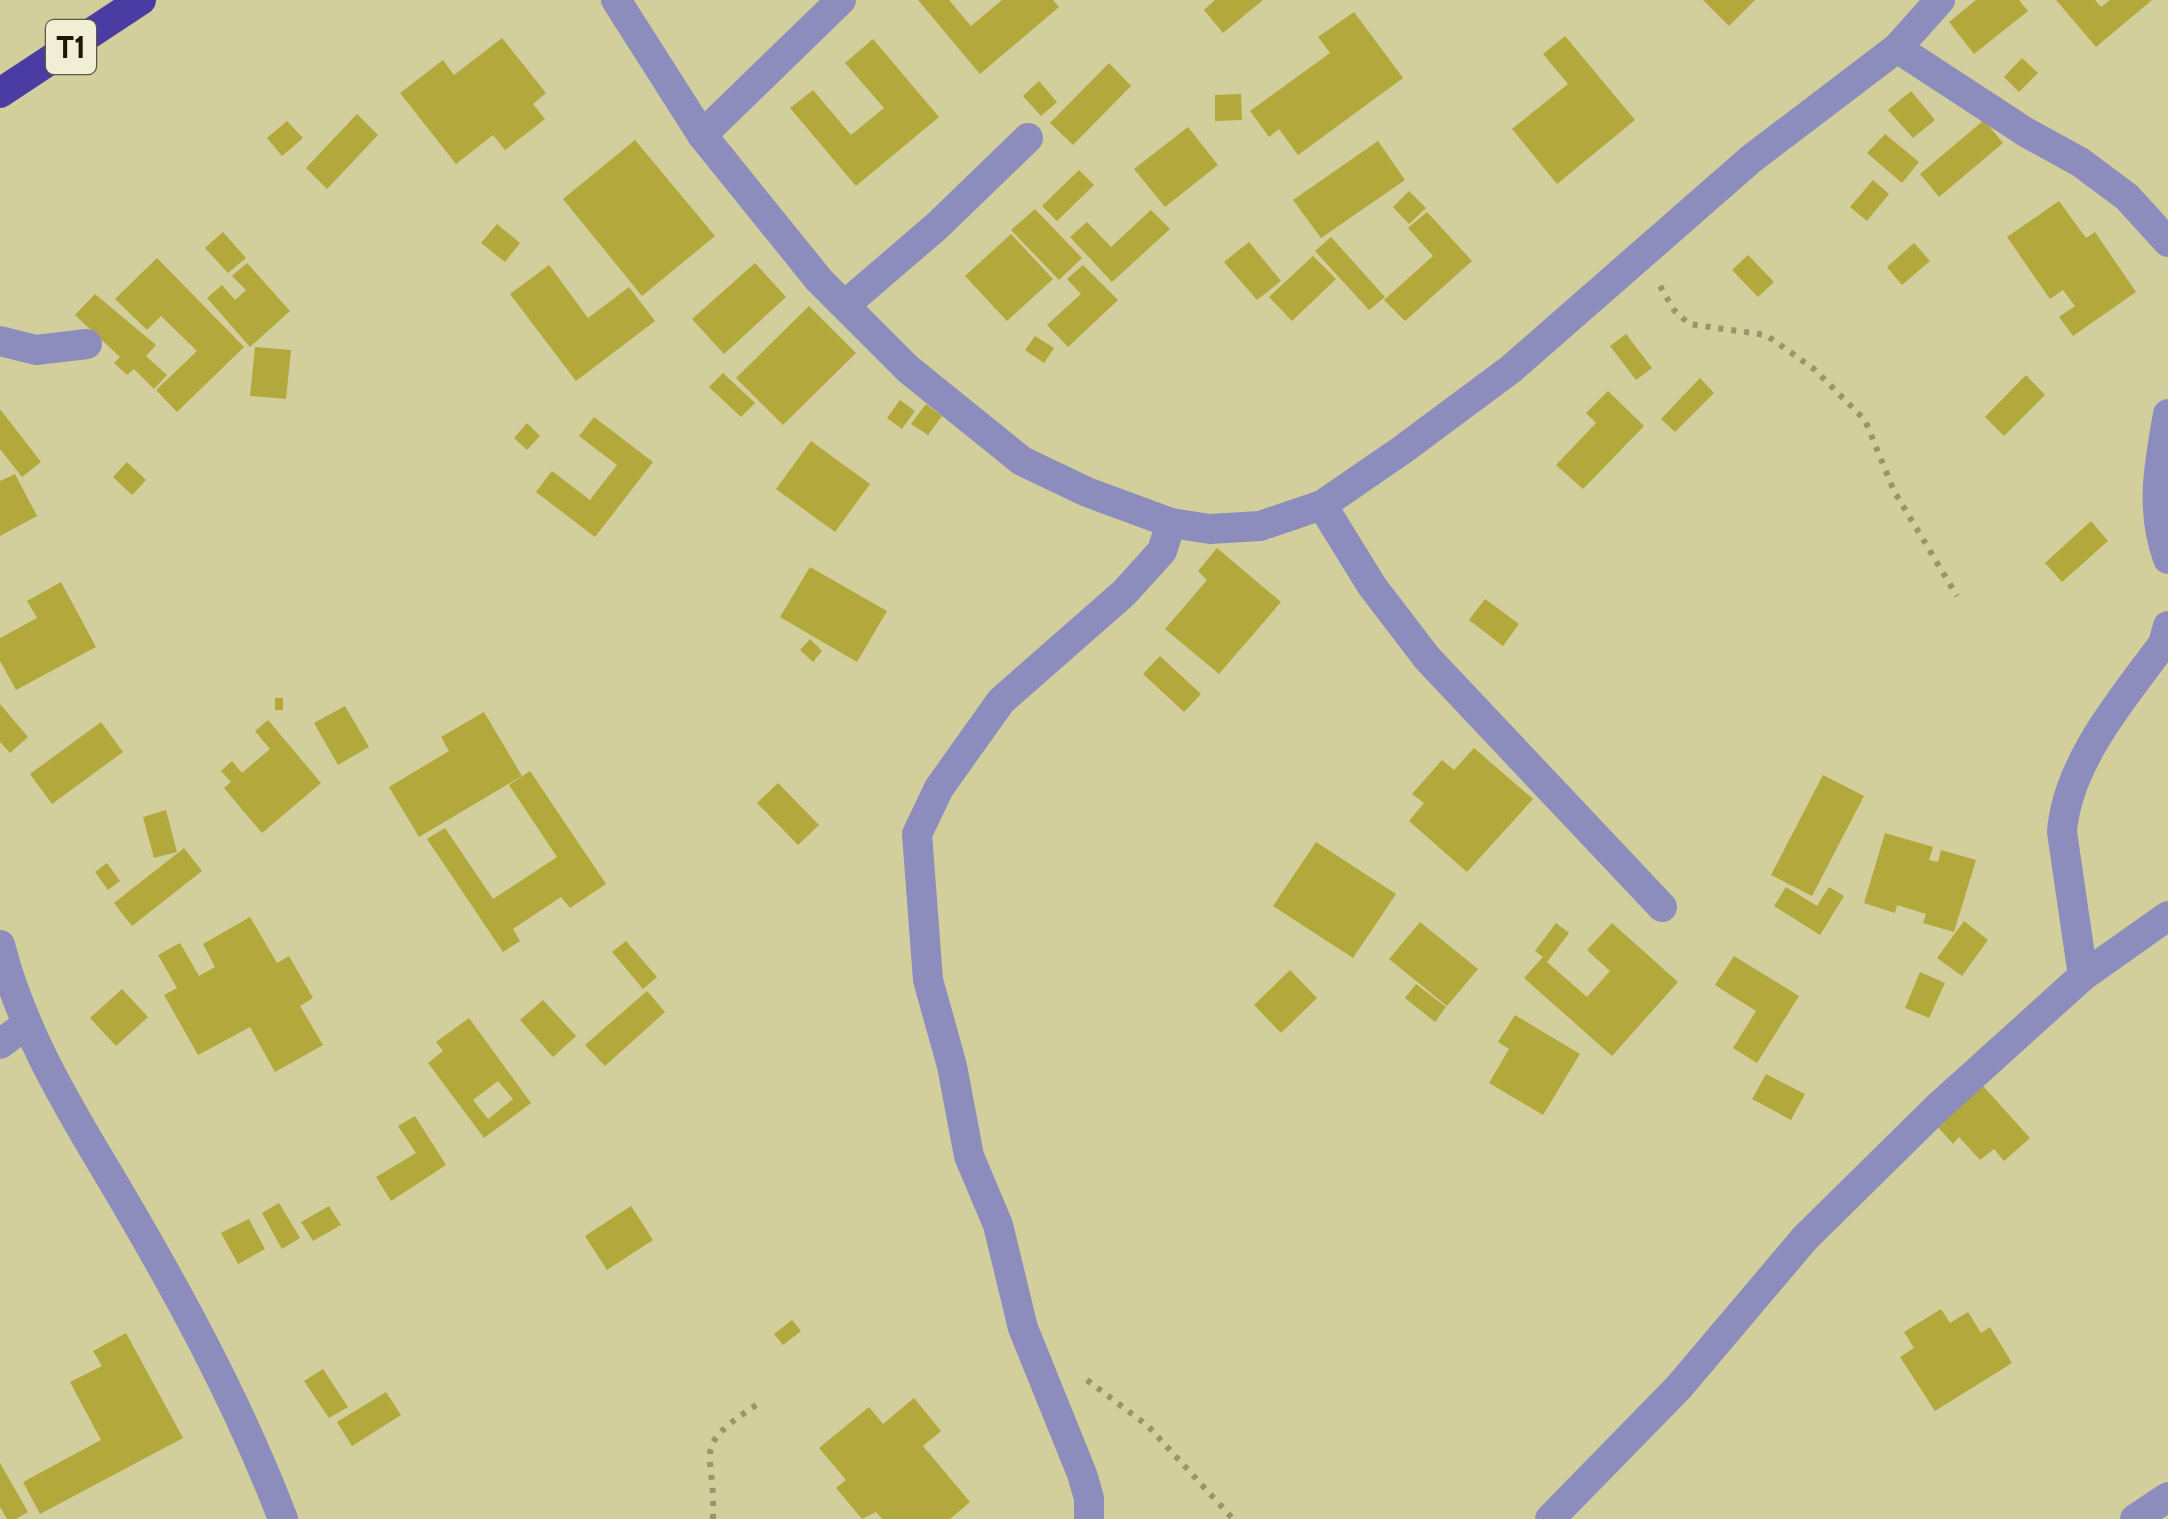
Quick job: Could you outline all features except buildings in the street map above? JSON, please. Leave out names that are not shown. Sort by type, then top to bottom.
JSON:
[{"type":"highway","name":"T1","points":[[0,93],[141,0]]},
{"type":"street","points":[[616,0],[702,135],[819,280],[908,368],[1022,461],[1087,492],[1172,523],[1210,529],[1260,526],[1322,505],[1511,368],[1751,160],[1896,48],[1940,0]]},
{"type":"street","points":[[702,135],[841,0]]},
{"type":"street","points":[[1896,48],[2026,133],[2080,162],[2127,197],[2168,242]]},
{"type":"street","points":[[845,305],[937,226],[1028,138]]},
{"type":"street","points":[[0,341],[36,350],[88,344]]},
{"type":"street","points":[[2168,414],[2155,489],[2158,530],[2168,559]]},
{"type":"street","points":[[1322,505],[1372,586],[1427,658],[1539,772],[1662,907]]},
{"type":"street","points":[[1089,1519],[1089,1498],[1082,1474],[1031,1345],[998,1225],[969,1156],[952,1066],[928,980],[917,834],[939,788],[1001,701],[1124,594],[1162,551],[1172,523]]},
{"type":"street","points":[[2084,976],[2062,832],[2063,812],[2089,752],[2163,644],[2168,626]]},
{"type":"street","points":[[1550,1519],[1679,1386],[1805,1238],[1938,1107],[2084,976],[2168,916]]},
{"type":"street","points":[[0,945],[27,1024],[64,1105],[103,1165],[244,1422],[283,1519]]},
{"type":"street","points":[[0,1044],[27,1024]]},
{"type":"street","points":[[2134,1519],[2168,1496]]},
{"type":"path","points":[[1638,257],[1674,310],[1690,324],[1766,335],[1814,369],[1865,420],[1894,491],[1957,596]]},
{"type":"path","points":[[1031,1345],[1148,1426],[1233,1519]]},
{"type":"path","points":[[712,1519],[709,1446],[720,1429],[761,1402]]}]
